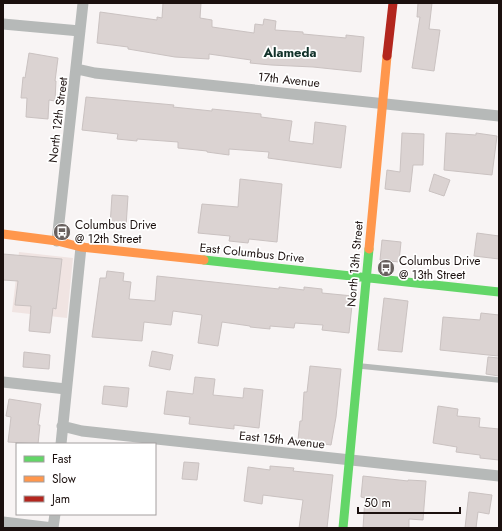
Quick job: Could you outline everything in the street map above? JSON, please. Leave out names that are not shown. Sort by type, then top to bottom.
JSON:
[{"type":"street","name":"North 12th Street","points":[[57,241],[77,69],[83,3]]},
{"type":"street","name":"North 13th Street","points":[[343,528],[365,278],[393,3]]},
{"type":"street","points":[[3,24],[80,31]]},
{"type":"street","name":"17th Avenue","points":[[77,69],[499,116]]},
{"type":"street","name":"East Columbus Drive","points":[[3,234],[57,241],[81,247],[499,292]]},
{"type":"street","points":[[61,443],[81,247]]},
{"type":"street","points":[[3,382],[66,389]]},
{"type":"street","name":"East 15th Avenue","points":[[62,426],[82,431],[499,476]]},
{"type":"street","points":[[3,522],[53,528],[55,515]]},
{"type":"lane","points":[[358,366],[499,380]]},
{"type":"shaded area","points":[[19,252],[73,258],[67,318],[12,312]]},
{"type":"building","points":[[163,3],[201,3],[200,18],[212,20],[212,27],[254,33],[255,24],[263,25],[264,19],[276,21],[275,30],[346,38],[346,35],[364,37],[361,72],[250,63],[251,60],[209,54],[209,59],[175,57],[128,49],[128,47],[97,43],[100,12],[157,20],[157,17],[162,18]]},
{"type":"building","points":[[418,3],[432,3],[429,29],[440,30],[434,71],[412,68],[420,17],[417,17]]},
{"type":"building","points":[[29,53],[58,58],[55,81],[55,101],[49,100],[48,119],[26,117],[27,98],[21,98],[23,77],[25,78]]},
{"type":"building","points":[[86,97],[174,105],[173,107],[212,111],[212,109],[261,114],[261,117],[292,121],[289,141],[313,144],[315,122],[346,126],[341,168],[268,158],[269,152],[229,149],[229,155],[178,148],[178,142],[117,139],[118,134],[82,130]]},
{"type":"building","points":[[402,133],[424,134],[423,165],[413,165],[410,192],[385,189],[387,170],[400,172]]},
{"type":"building","points":[[446,133],[476,135],[476,133],[497,136],[492,175],[444,170]]},
{"type":"building","points":[[434,174],[450,180],[444,196],[429,191]]},
{"type":"building","points":[[240,179],[282,184],[277,242],[249,239],[248,243],[229,241],[230,236],[198,233],[202,204],[238,207]]},
{"type":"building","points":[[112,195],[128,196],[126,227],[110,226]]},
{"type":"building","points":[[477,233],[499,236],[499,259],[474,256]]},
{"type":"building","points":[[382,240],[401,242],[399,262],[380,260]]},
{"type":"building","points":[[3,254],[62,259],[56,309],[53,308],[50,333],[29,331],[31,306],[15,305],[18,281],[3,280]]},
{"type":"building","points":[[107,271],[124,273],[123,281],[131,282],[129,299],[155,301],[157,276],[279,289],[279,287],[304,290],[304,287],[322,289],[322,293],[353,296],[349,333],[322,330],[323,325],[295,323],[294,328],[270,326],[270,329],[222,322],[218,346],[198,343],[202,315],[173,311],[171,325],[144,322],[142,341],[92,337],[100,278],[106,278]]},
{"type":"building","points":[[384,298],[408,301],[402,352],[378,350]]},
{"type":"building","points":[[481,313],[499,315],[498,356],[440,350],[443,317],[480,320]]},
{"type":"building","points":[[152,351],[173,355],[170,370],[149,366]]},
{"type":"building","points":[[24,352],[50,355],[49,369],[23,367]]},
{"type":"building","points":[[488,357],[499,358],[499,376],[486,374]]},
{"type":"building","points":[[310,366],[341,369],[336,417],[331,445],[298,440],[300,421],[302,421],[304,392],[307,392]]},
{"type":"building","points":[[195,377],[215,379],[213,395],[243,398],[244,388],[263,390],[259,428],[234,425],[234,429],[189,424],[190,417],[164,414],[167,391],[193,394]]},
{"type":"building","points":[[104,386],[129,388],[127,407],[102,404]]},
{"type":"building","points":[[9,399],[41,404],[38,425],[40,425],[38,443],[8,442],[11,417],[6,416]]},
{"type":"building","points":[[438,406],[458,409],[457,416],[480,418],[479,427],[499,429],[499,460],[480,458],[480,455],[456,452],[457,447],[433,443]]},
{"type":"building","points":[[184,462],[199,463],[197,480],[182,479]]},
{"type":"building","points":[[270,466],[294,468],[293,471],[333,475],[327,528],[299,528],[303,500],[263,495],[262,504],[244,501],[248,467],[270,470]]},
{"type":"building","points":[[363,476],[408,481],[426,481],[423,520],[409,519],[409,528],[363,528],[365,498],[361,497]]},
{"type":"building","points":[[469,492],[492,495],[489,514],[478,512],[476,528],[465,528]]},
{"type":"traffic: fast","points":[[343,528],[369,249]]},
{"type":"traffic: fast","points":[[204,260],[499,292]]},
{"type":"traffic: slow","points":[[369,249],[387,56]]},
{"type":"traffic: slow","points":[[3,234],[57,241],[81,247],[204,260]]},
{"type":"traffic: jam","points":[[387,56],[393,3]]},
{"type":"place","name":"Columbus Drive @ 12th Street","points":[[62,232]]},
{"type":"place","name":"Columbus Drive @ 13th Street","points":[[386,268]]},
{"type":"district","name":"Alameda","points":[[290,52]]}]
